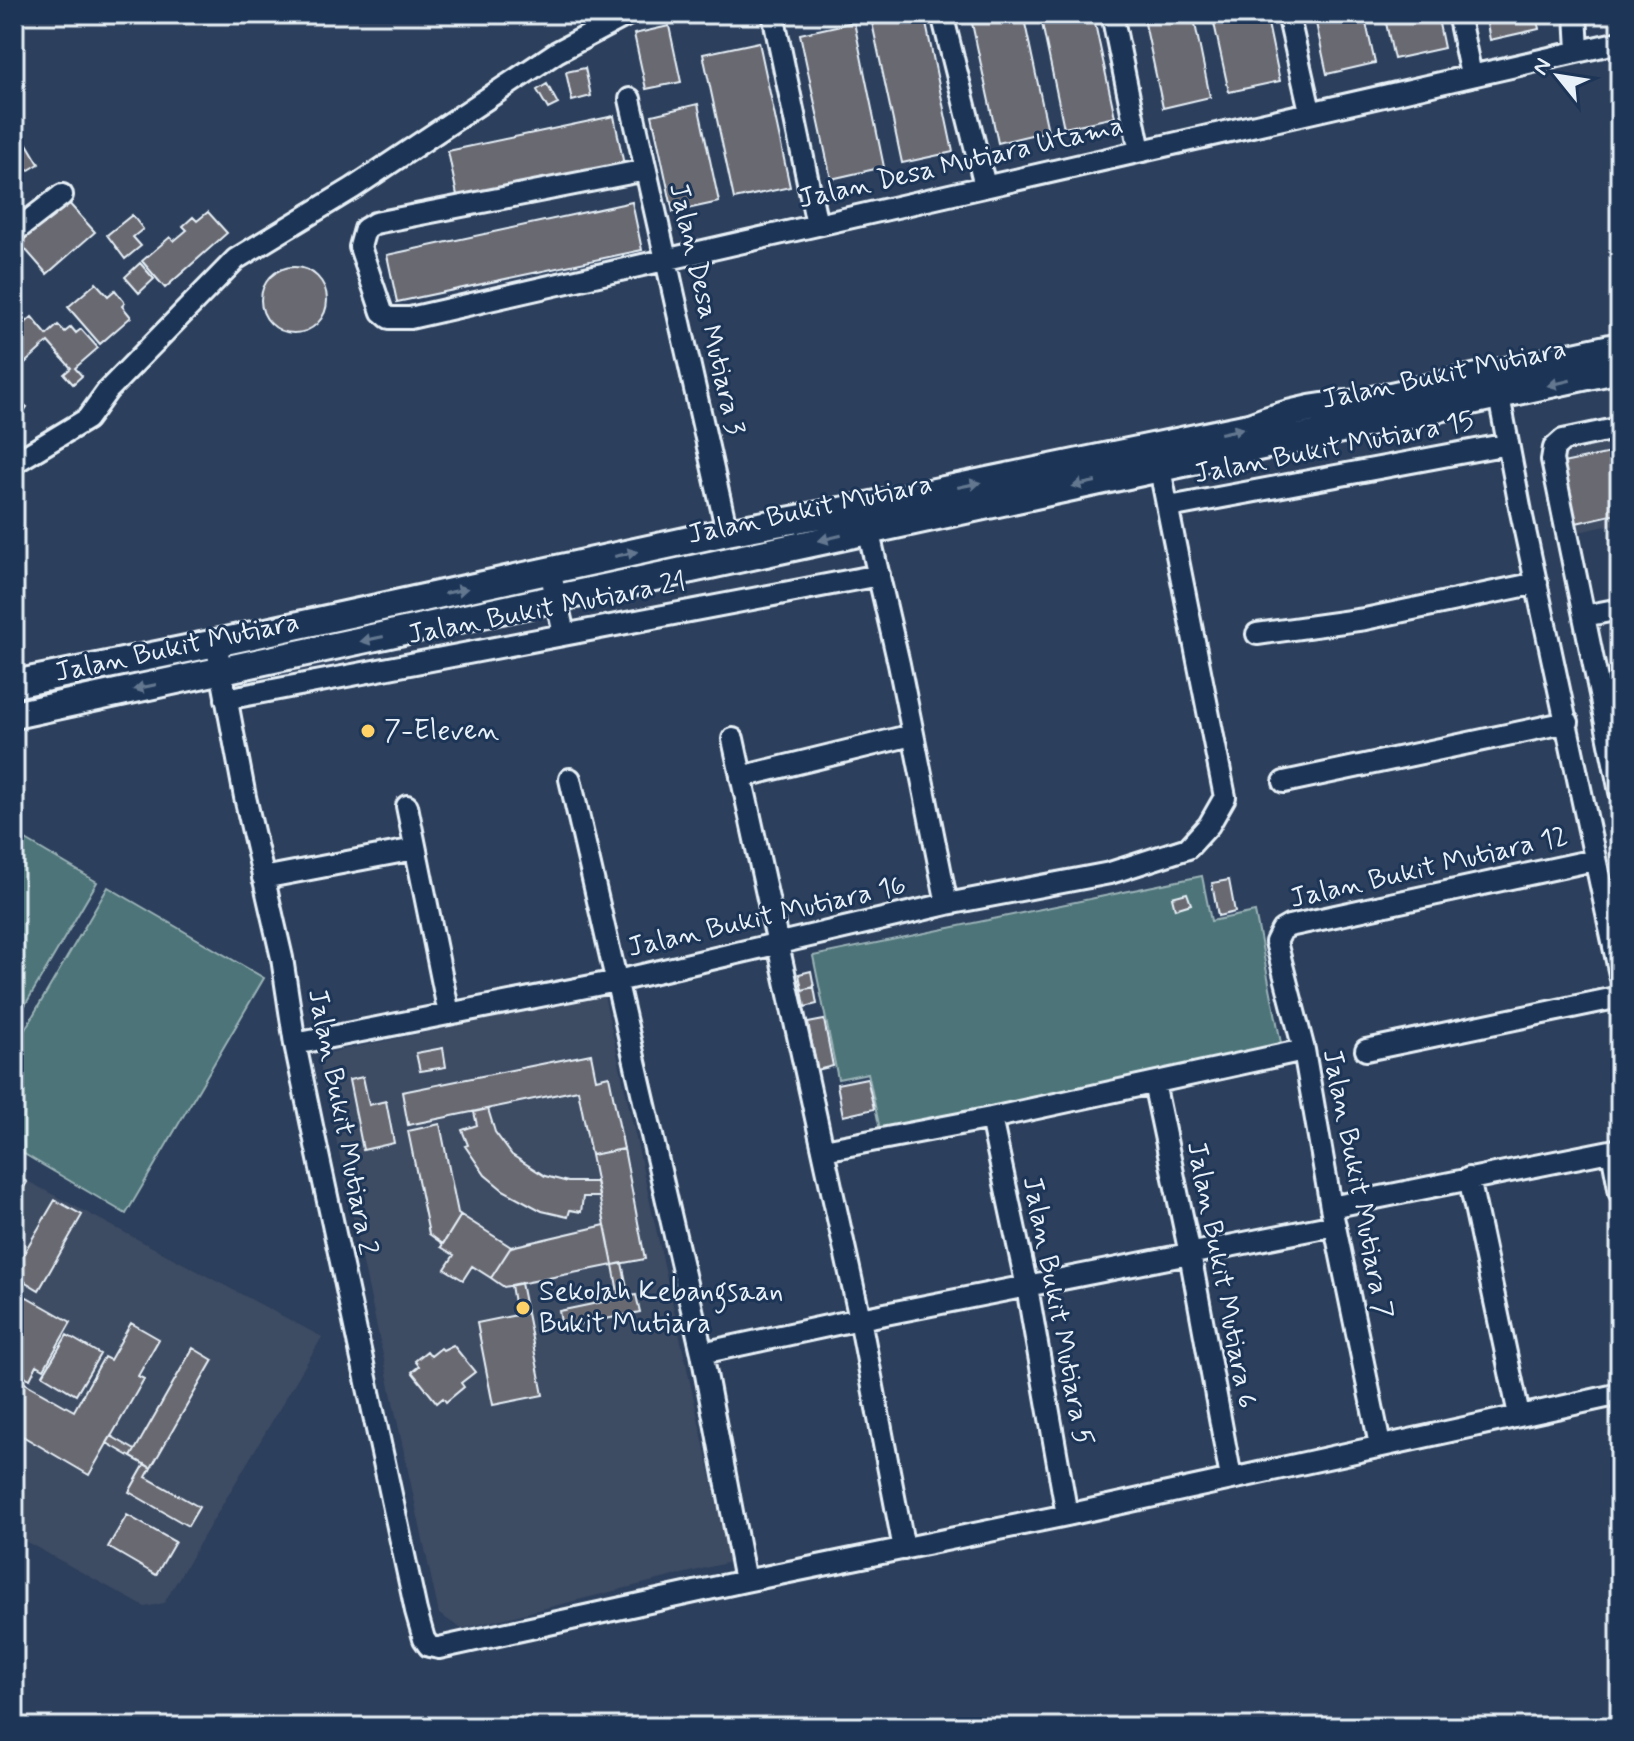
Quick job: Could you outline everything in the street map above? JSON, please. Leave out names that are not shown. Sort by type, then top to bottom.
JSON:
[{"type":"street","points":[[14,463],[87,419],[108,390],[236,259],[353,188],[557,52],[629,14]]},
{"type":"street","points":[[773,14],[817,225]]},
{"type":"street","points":[[942,14],[985,186]]},
{"type":"street","points":[[1112,14],[1140,151]]},
{"type":"street","points":[[1288,14],[1310,111]]},
{"type":"street","points":[[1458,14],[1471,75]]},
{"type":"street","points":[[1576,14],[1578,50]]},
{"type":"street","name":"Jalan Desa Mutiara Utama","points":[[646,170],[375,223],[365,229],[360,247],[382,312],[389,318],[398,319],[1620,42]]},
{"type":"street","name":"Jalan Desa Mutiara 3","points":[[630,99],[727,532]]},
{"type":"street","points":[[14,232],[62,195]]},
{"type":"street","name":"Jalan Bukit Mutiara","points":[[14,715],[868,529],[1158,457],[1271,418],[1328,405],[1359,403],[1620,346]]},
{"type":"street","points":[[1542,362],[1519,372],[1508,381],[1499,396],[1620,975]]},
{"type":"street","name":"Jalan Bukit Mutiara","points":[[14,684],[727,532],[1499,396],[1620,369]]},
{"type":"street","points":[[1446,382],[1477,383],[1499,396]]},
{"type":"street","points":[[1620,428],[1563,440],[1554,448],[1552,460],[1620,792]]},
{"type":"street","name":"Jalan Bukit Mutiara 15","points":[[1169,507],[1508,444]]},
{"type":"street","points":[[1158,457],[1169,507]]},
{"type":"street","name":"Jalan Bukit Mutiara 16","points":[[295,1044],[617,981],[947,904],[1110,873],[1188,848],[1209,825],[1225,797],[1169,507]]},
{"type":"street","points":[[868,529],[947,904]]},
{"type":"street","points":[[727,532],[738,543],[767,552]]},
{"type":"street","points":[[710,565],[726,544],[727,532]]},
{"type":"street","points":[[550,570],[564,634]]},
{"type":"street","name":"Jalan Bukit Mutiara 21","points":[[226,699],[879,575]]},
{"type":"street","points":[[1257,634],[1365,619],[1537,583]]},
{"type":"street","points":[[1584,616],[1620,609]]},
{"type":"street","name":"Jalan Bukit Mutiara 2","points":[[216,643],[282,958],[295,1044],[416,1611],[426,1643],[439,1648],[745,1581]]},
{"type":"street","points":[[1284,782],[1568,722]]},
{"type":"street","points":[[741,777],[912,735]]},
{"type":"street","points":[[733,739],[860,1319],[904,1549]]},
{"type":"street","points":[[570,779],[702,1353],[745,1581],[1067,1515],[1620,1394]]},
{"type":"street","points":[[407,806],[449,1014]]},
{"type":"street","points":[[263,878],[415,849]]},
{"type":"street","name":"Jalan Bukit Mutiara 12","points":[[1278,935],[1289,926],[1594,860]]},
{"type":"street","name":"Jalan Bukit Mutiara 7","points":[[1278,935],[1276,942],[1304,1050],[1333,1216],[1380,1445]]},
{"type":"street","points":[[1366,1050],[1620,997]]},
{"type":"street","points":[[824,1150],[991,1118],[1304,1050]]},
{"type":"street","name":"Jalan Bukit Mutiara 6","points":[[1154,1083],[1190,1254],[1231,1478]]},
{"type":"street","name":"Jalan Bukit Mutiara 5","points":[[991,1118],[1027,1287],[1067,1515]]},
{"type":"street","points":[[702,1353],[1190,1254],[1469,1178],[1616,1150],[1620,1193]]},
{"type":"street","points":[[1469,1178],[1519,1415]]},
{"type":"shaded area","points":[[1620,421],[1620,523],[1574,533],[1553,440]]},
{"type":"shaded area","name":"Sekolah Kebangsaan Bukit Mutiara","points":[[604,995],[730,1562],[462,1629],[439,1614],[318,1055]]},
{"type":"shaded area","points":[[14,1174],[322,1337],[164,1603],[145,1607],[14,1535]]},
{"type":"green space","points":[[14,833],[97,882],[14,1024]]},
{"type":"green space","points":[[1202,876],[1211,921],[1255,912],[1282,1048],[880,1130],[868,1073],[838,1079],[813,956]]},
{"type":"green space","points":[[108,887],[264,978],[126,1214],[14,1148],[14,1048]]},
{"type":"building","points":[[891,14],[924,14],[953,152],[902,163],[871,18]]},
{"type":"building","points":[[970,14],[1023,14],[1048,131],[998,143]]},
{"type":"building","points":[[1040,14],[1093,14],[1115,117],[1064,128]]},
{"type":"building","points":[[1143,14],[1193,14],[1210,97],[1163,108]]},
{"type":"building","points":[[1212,14],[1266,14],[1280,81],[1229,92]]},
{"type":"building","points":[[1314,14],[1364,14],[1375,63],[1327,74]]},
{"type":"building","points":[[1384,14],[1437,14],[1444,48],[1394,59]]},
{"type":"building","points":[[1485,14],[1536,14],[1539,29],[1490,40]]},
{"type":"building","points":[[854,22],[884,167],[831,179],[800,34]]},
{"type":"building","points":[[669,26],[681,82],[646,89],[634,34]]},
{"type":"building","points":[[759,42],[790,187],[734,199],[703,54]]},
{"type":"building","points":[[585,68],[591,96],[572,101],[566,72]]},
{"type":"building","points":[[547,84],[558,104],[548,109],[537,90]]},
{"type":"building","points":[[698,104],[719,202],[673,212],[652,115]]},
{"type":"building","points":[[614,116],[624,165],[458,200],[448,151]]},
{"type":"building","points":[[14,122],[39,164],[14,179],[14,159],[18,156],[14,149]]},
{"type":"building","points":[[66,200],[95,232],[47,274],[19,242]]},
{"type":"building","points":[[632,202],[642,250],[397,302],[387,255]]},
{"type":"building","points":[[208,212],[227,233],[165,288],[142,261],[170,237],[174,241],[187,230],[183,226],[193,217],[197,221]]},
{"type":"building","points":[[132,215],[143,229],[133,237],[141,246],[125,259],[107,235]]},
{"type":"building","points":[[140,263],[154,279],[139,293],[125,277]]},
{"type":"building","points":[[300,267],[318,276],[325,287],[325,313],[318,324],[307,331],[288,333],[270,324],[263,313],[261,294],[270,276],[281,269]]},
{"type":"building","points":[[96,283],[108,296],[115,290],[131,317],[100,344],[68,307]]},
{"type":"building","points":[[32,317],[47,335],[58,325],[65,332],[71,327],[76,333],[81,329],[98,348],[75,368],[82,376],[73,384],[64,374],[71,368],[48,342],[14,373],[14,333]]},
{"type":"building","points":[[14,397],[27,407],[14,425]]},
{"type":"building","points":[[1620,451],[1620,513],[1576,523],[1563,463]]},
{"type":"building","points":[[1229,880],[1235,912],[1218,916],[1212,883]]},
{"type":"building","points":[[1187,893],[1191,904],[1175,909],[1172,897]]},
{"type":"building","points":[[811,971],[814,987],[802,990],[799,974]]},
{"type":"building","points":[[814,987],[817,1004],[805,1007],[802,990]]},
{"type":"building","points":[[824,1020],[833,1066],[817,1070],[808,1023]]},
{"type":"building","points":[[443,1048],[446,1067],[420,1071],[416,1053]]},
{"type":"building","points":[[591,1054],[596,1079],[609,1076],[624,1149],[591,1155],[578,1090],[408,1125],[402,1092]]},
{"type":"building","points":[[363,1077],[369,1105],[386,1101],[394,1143],[363,1150],[349,1080]]},
{"type":"building","points":[[867,1078],[874,1109],[843,1116],[837,1084]]},
{"type":"building","points":[[488,1109],[495,1132],[512,1155],[545,1176],[568,1182],[596,1182],[599,1197],[583,1197],[581,1212],[570,1210],[568,1217],[542,1211],[503,1190],[485,1175],[465,1146],[468,1145],[462,1130],[477,1125],[474,1112]]},
{"type":"building","points":[[440,1124],[458,1213],[461,1215],[443,1244],[429,1234],[408,1131]]},
{"type":"building","points":[[624,1149],[645,1259],[613,1265],[591,1155]]},
{"type":"building","points":[[14,1174],[27,1182],[14,1204]]},
{"type":"building","points":[[55,1200],[82,1215],[39,1290],[14,1275],[14,1270]]},
{"type":"building","points":[[461,1215],[511,1247],[491,1278],[472,1266],[463,1280],[445,1269],[454,1255],[441,1247]]},
{"type":"building","points":[[605,1225],[613,1265],[504,1287],[491,1278],[511,1247]]},
{"type":"building","points":[[622,1263],[629,1297],[619,1298],[613,1265]]},
{"type":"building","points":[[521,1283],[527,1313],[516,1315],[511,1285]]},
{"type":"building","points":[[636,1295],[640,1312],[562,1328],[559,1311]]},
{"type":"building","points":[[27,1297],[71,1322],[44,1369],[37,1365],[30,1379],[14,1370],[14,1303]]},
{"type":"building","points":[[527,1313],[543,1395],[493,1405],[477,1323]]},
{"type":"building","points":[[131,1323],[159,1339],[138,1376],[144,1379],[89,1475],[14,1431],[14,1377],[74,1411],[104,1357],[110,1360]]},
{"type":"building","points":[[67,1335],[100,1354],[76,1395],[43,1375]]},
{"type":"building","points":[[453,1345],[475,1372],[461,1383],[464,1387],[446,1402],[443,1398],[437,1403],[412,1372],[419,1366],[415,1361],[427,1351],[431,1356],[441,1348],[443,1350]]},
{"type":"building","points":[[193,1348],[213,1360],[151,1468],[131,1457]]},
{"type":"building","points":[[111,1436],[135,1450],[131,1457],[107,1443]]},
{"type":"building","points":[[145,1464],[151,1468],[146,1477],[199,1507],[188,1526],[129,1492]]},
{"type":"building","points":[[127,1515],[175,1542],[156,1575],[108,1547]]},
{"type":"place","name":"7-Eleven","points":[[368,731]]},
{"type":"place","name":"Sekolah Kebangsaan Bukit Mutiara","points":[[523,1308]]}]
